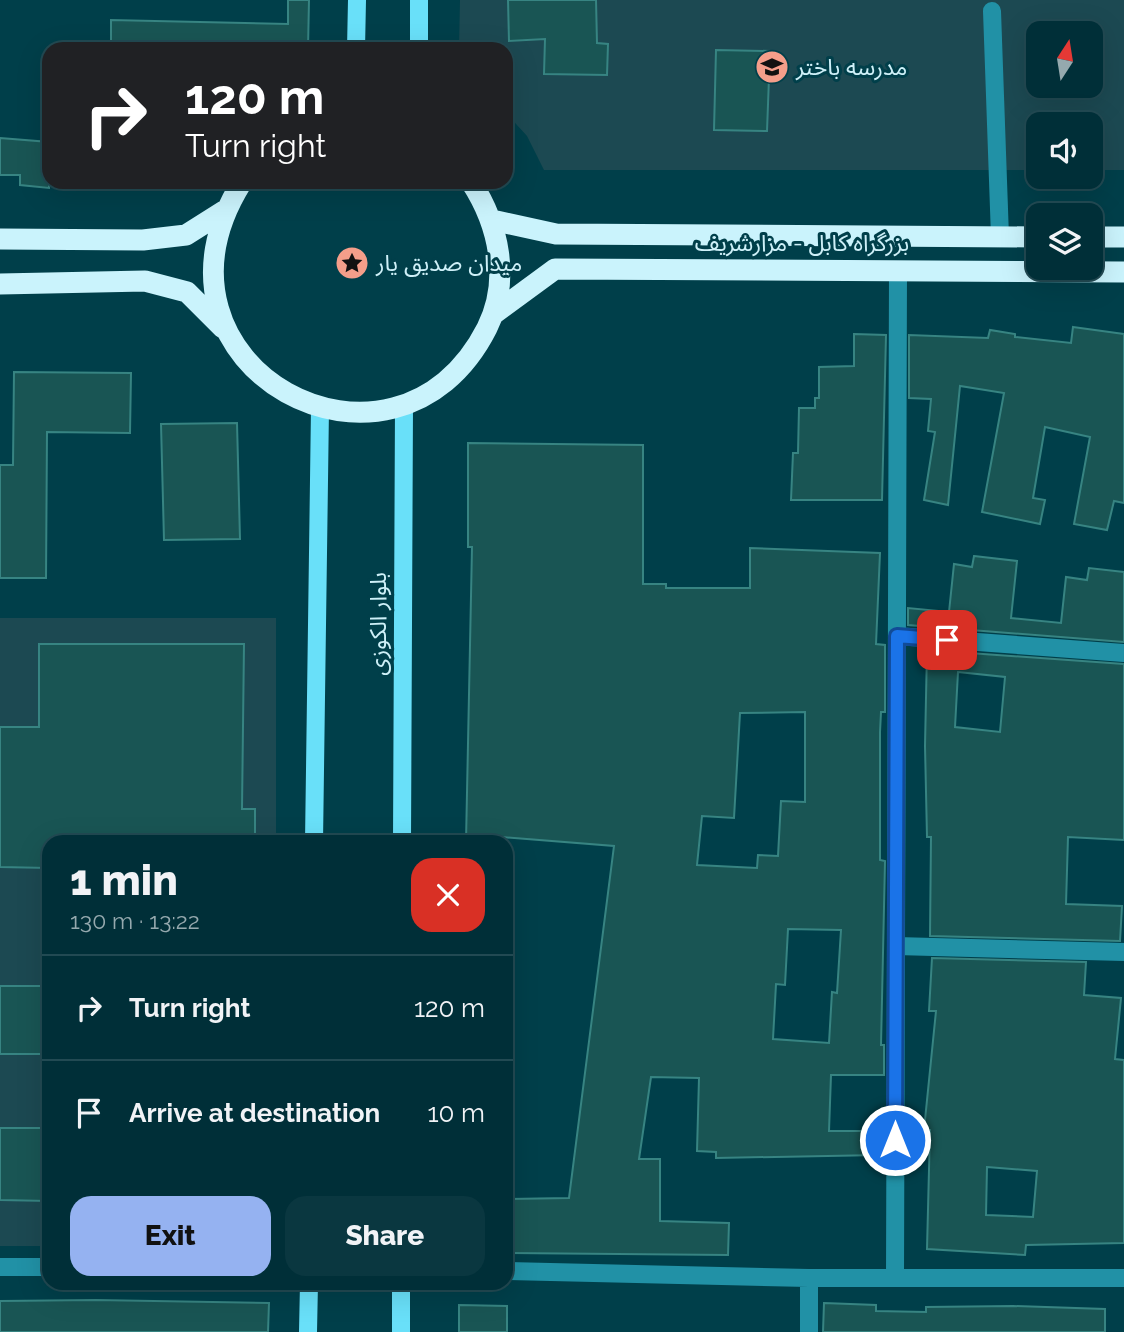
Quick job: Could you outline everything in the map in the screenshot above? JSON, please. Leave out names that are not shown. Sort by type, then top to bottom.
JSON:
[{"type":"highway","points":[[225,330],[214,291],[213,250],[224,211],[238,189]]},
{"type":"highway","points":[[0,284],[145,281],[187,292],[225,330],[248,365],[281,392],[320,408],[362,413],[404,406],[443,384],[475,353],[495,313],[501,266],[492,220],[475,189]]},
{"type":"highway","points":[[0,239],[164,238],[186,235],[224,211]]},
{"type":"highway","name":"بزرگراه کابل - مزارشریف","points":[[492,220],[555,234],[1026,237]]},
{"type":"highway","points":[[1103,237],[1124,237]]},
{"type":"highway","name":"بزرگراه کابل - مزارشریف","points":[[495,313],[555,269],[1124,272]]},
{"type":"main road","points":[[356,42],[357,0]]},
{"type":"main road","points":[[419,0],[419,42]]},
{"type":"main road","name":"بلوار الکوزی","points":[[402,835],[404,406]]},
{"type":"main road","points":[[314,835],[320,408]]},
{"type":"main road","points":[[308,1332],[309,1290]]},
{"type":"main road","points":[[401,1290],[401,1332]]},
{"type":"street","points":[[992,11],[1000,237]]},
{"type":"street","points":[[895,1278],[898,270]]},
{"type":"street","points":[[897,636],[1124,653]]},
{"type":"street","points":[[896,946],[1124,952]]},
{"type":"street","points":[[0,1267],[42,1267]]},
{"type":"street","points":[[513,1271],[809,1278],[1124,1278]]},
{"type":"street","points":[[809,1278],[810,1332]]},
{"type":"shaded area","name":"مدرسه باختر","points":[[460,0],[1124,0],[1124,170],[1103,170],[1103,112],[1026,112],[1026,170],[544,170],[527,136],[513,121],[513,42],[459,42]]},
{"type":"shaded area","points":[[0,618],[276,618],[276,835],[42,835],[42,1246],[0,1246]]},
{"type":"building","points":[[288,0],[309,0],[308,42],[111,42],[111,20],[288,24]]},
{"type":"building","points":[[508,0],[596,0],[597,43],[608,44],[607,75],[544,74],[545,39],[509,41]]},
{"type":"building","points":[[716,50],[770,51],[767,131],[714,130]]},
{"type":"building","points":[[0,138],[42,141],[42,187],[20,185],[20,175],[0,175]]},
{"type":"building","points":[[1073,327],[1124,334],[1124,503],[1114,501],[1107,530],[1074,524],[1090,437],[1045,427],[1033,498],[1045,500],[1040,524],[982,512],[1004,393],[960,386],[948,505],[924,500],[935,432],[928,431],[931,399],[909,398],[909,335],[988,338],[990,330],[1015,334],[1015,337],[1071,343]]},
{"type":"building","points":[[854,334],[886,335],[882,500],[791,500],[793,453],[798,453],[799,408],[815,408],[815,398],[819,398],[819,367],[854,366]]},
{"type":"building","points":[[14,372],[131,373],[130,433],[47,432],[46,578],[0,578],[0,465],[13,465]]},
{"type":"building","points":[[237,423],[240,539],[164,540],[161,424]]},
{"type":"building","points":[[468,443],[643,445],[643,584],[666,584],[666,588],[750,588],[750,548],[880,553],[876,644],[885,645],[885,712],[881,712],[880,732],[880,860],[885,861],[881,1045],[884,1045],[884,1075],[831,1075],[829,1131],[878,1131],[879,1155],[716,1158],[716,1152],[697,1151],[699,1078],[651,1077],[639,1159],[660,1159],[660,1221],[729,1223],[728,1255],[513,1253],[513,1199],[569,1198],[614,846],[513,838],[513,835],[466,835],[472,547],[468,547]],"holes":[[[805,712],[805,802],[781,801],[778,856],[758,855],[757,868],[697,865],[702,816],[734,818],[740,713]],[[788,929],[841,930],[837,993],[832,992],[829,1043],[773,1039],[776,984],[785,985]]]},
{"type":"building","points":[[974,556],[1017,561],[1011,618],[1061,623],[1066,577],[1087,580],[1089,568],[1124,572],[1124,642],[908,625],[908,608],[949,612],[954,564],[972,567]]},
{"type":"building","points":[[39,644],[244,644],[242,809],[255,809],[255,835],[42,835],[42,868],[0,867],[0,727],[39,727]]},
{"type":"building","points":[[927,650],[1124,664],[1124,840],[1068,837],[1066,904],[1122,906],[1120,941],[930,936],[931,837],[927,837]],"holes":[[[958,672],[1005,677],[1000,732],[955,727]]]},
{"type":"building","points":[[932,958],[1086,962],[1084,995],[1121,998],[1115,1059],[1124,1060],[1124,1243],[1026,1245],[1025,1255],[927,1249],[930,1130],[924,1130],[936,1011],[929,1011]],"holes":[[[987,1167],[1037,1171],[1033,1217],[986,1215]]]},
{"type":"building","points":[[0,986],[42,986],[42,1054],[0,1054]]},
{"type":"building","points":[[0,1128],[42,1128],[42,1201],[0,1200]]},
{"type":"building","points":[[0,1301],[269,1303],[268,1332],[0,1332]]},
{"type":"building","points":[[824,1303],[876,1305],[876,1311],[926,1312],[926,1307],[1013,1306],[1105,1309],[1105,1332],[823,1332]]},
{"type":"building","points":[[459,1305],[507,1306],[507,1332],[459,1332]]},
{"type":"place","name":"مدرسه باختر","points":[[772,67]]},
{"type":"place","name":"میدان صدیق یار","points":[[352,263]]},
{"type":"route","points":[[895,1140],[897,636],[947,640]]}]
